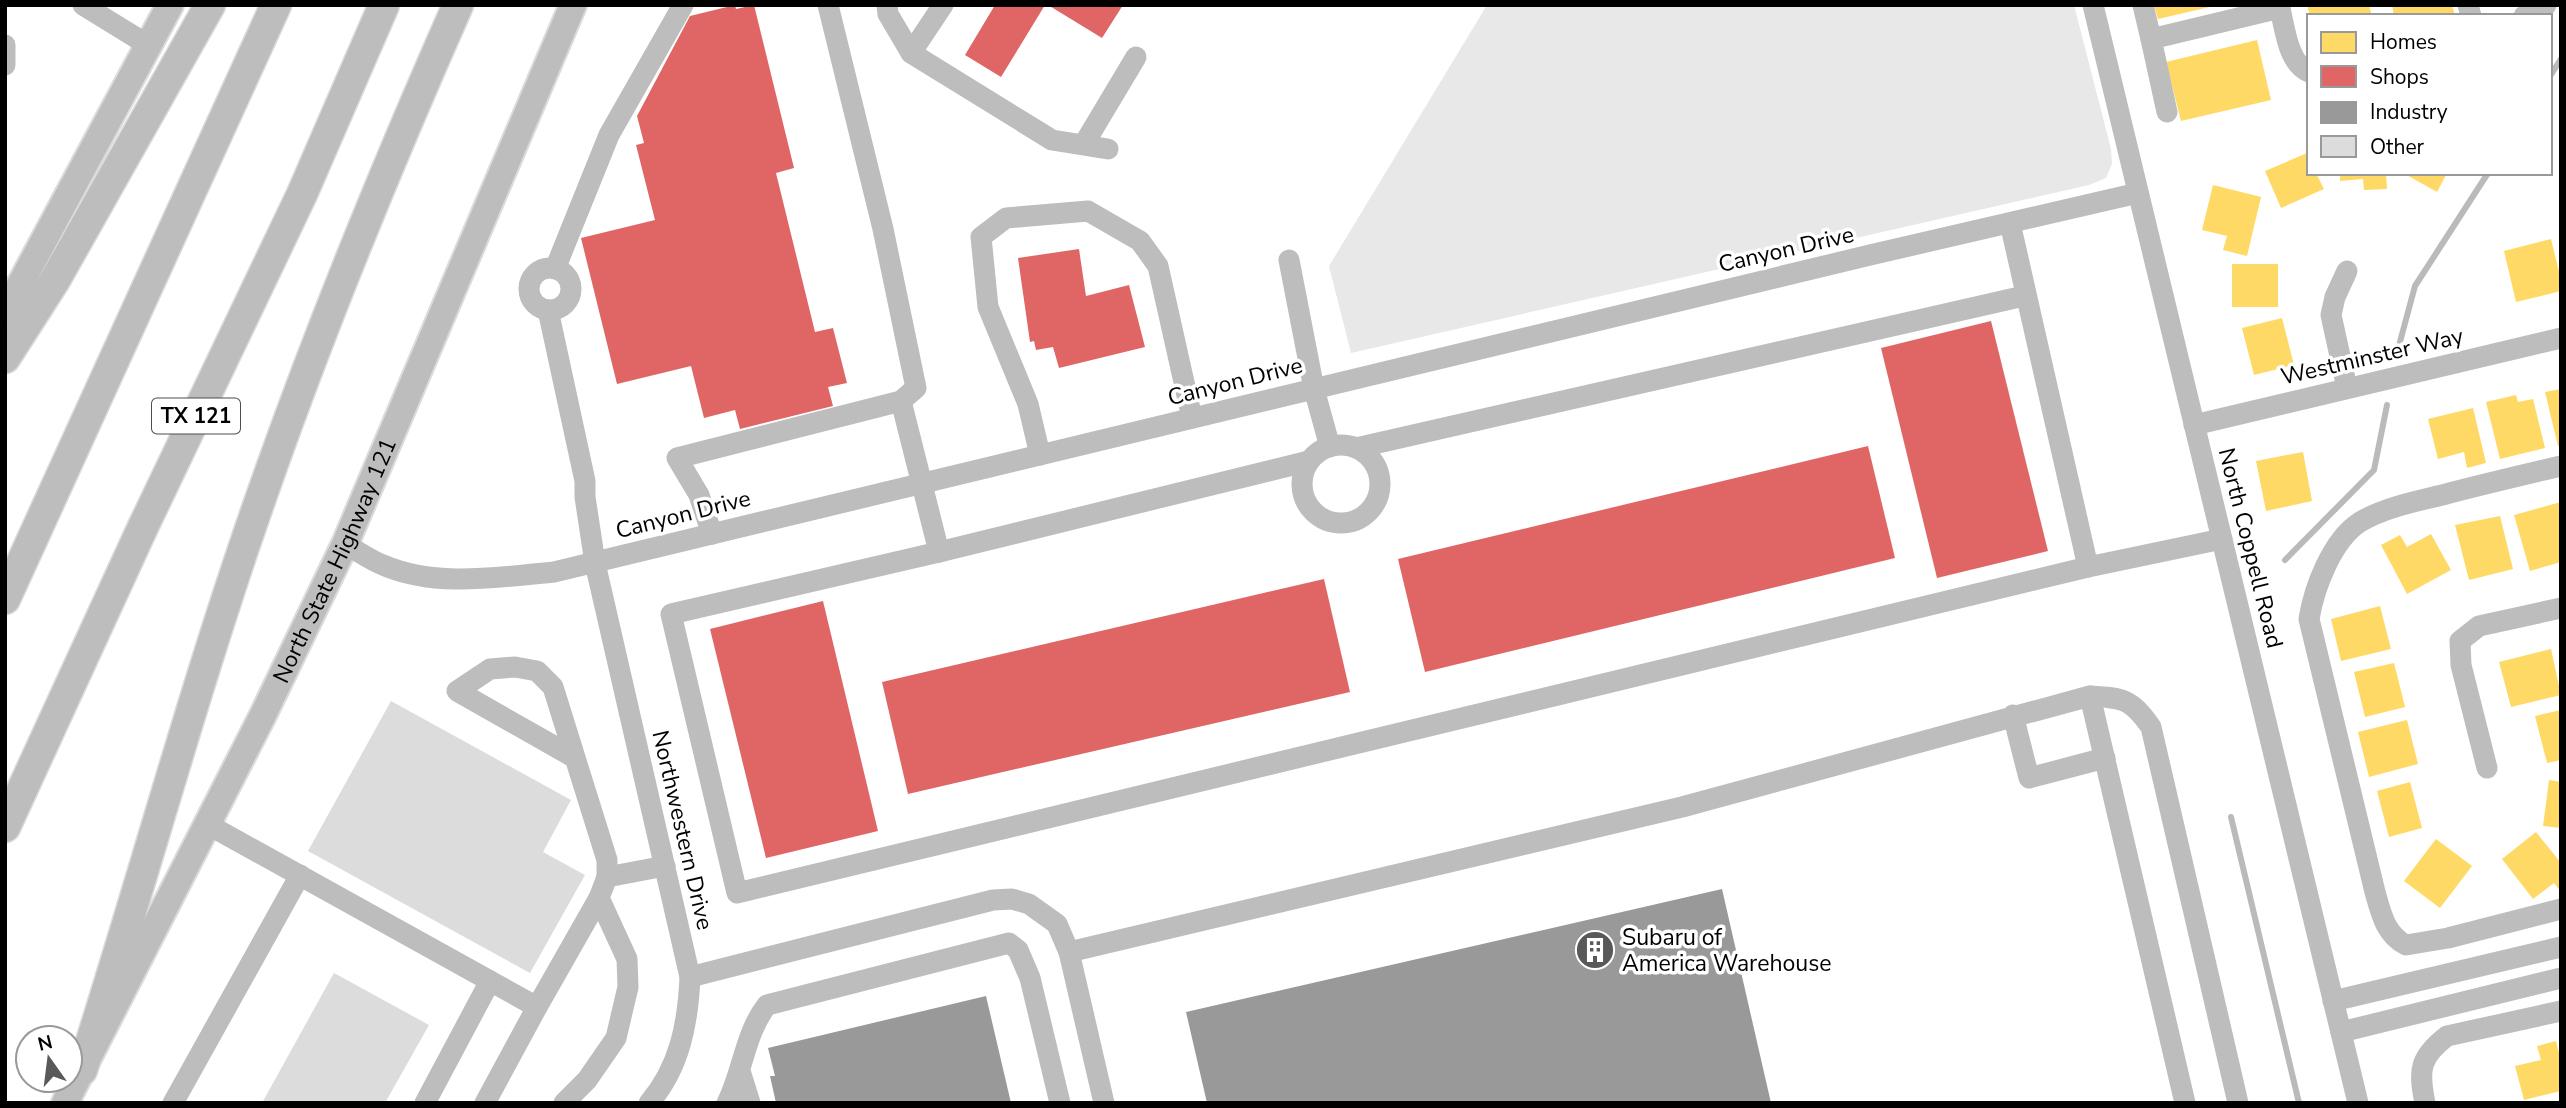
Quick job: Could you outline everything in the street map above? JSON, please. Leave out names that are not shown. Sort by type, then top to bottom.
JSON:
[{"type":"highway","points":[[5,358],[55,280],[210,5]]},
{"type":"highway","points":[[5,599],[276,5]]},
{"type":"highway","name":"TX 121","points":[[5,827],[142,529],[302,194],[384,5]]},
{"type":"highway","points":[[84,1063],[218,626],[258,507],[325,323],[396,147],[458,5]]},
{"type":"main road","points":[[5,313],[170,5]]},
{"type":"main road","name":"North State Highway 121","points":[[84,1066],[345,544],[573,5]]},
{"type":"main road","points":[[513,147],[588,5]]},
{"type":"street","points":[[83,5],[148,45]]},
{"type":"street","points":[[555,269],[609,135],[683,5]]},
{"type":"street","points":[[712,534],[699,495],[677,458],[901,401],[916,388],[883,229],[828,5]]},
{"type":"street","points":[[887,5],[888,14],[911,53],[1052,140],[1108,149]]},
{"type":"street","points":[[911,53],[943,5]]},
{"type":"street","name":"North Coppell Road","points":[[2093,5],[2358,1103]]},
{"type":"street","points":[[2143,5],[2167,113]]},
{"type":"street","points":[[2528,14],[2546,5]]},
{"type":"street","points":[[2151,39],[2280,6],[2295,61],[2307,71]]},
{"type":"street","points":[[5,45],[5,65]]},
{"type":"street","points":[[1084,144],[1136,57]]},
{"type":"street","name":"Canyon Drive","points":[[345,544],[384,566],[407,573],[452,579],[554,572],[2138,193]]},
{"type":"street","points":[[1040,455],[1028,404],[988,307],[981,237],[1006,218],[1088,211],[1140,241],[1158,265],[1192,418]]},
{"type":"street","points":[[2010,223],[2088,568]]},
{"type":"street","points":[[1289,260],[1314,389],[1331,447]]},
{"type":"street","points":[[555,269],[568,278],[571,293],[563,306],[548,310],[533,302],[530,281],[540,270],[555,269]]},
{"type":"street","points":[[2347,271],[2335,297],[2331,316],[2347,388]]},
{"type":"street","points":[[1356,448],[1375,465],[1380,489],[1376,502],[1368,512],[1346,523],[1333,523],[1311,510],[1301,486],[1309,461],[1319,452],[1331,447],[1343,445],[1356,448],[2025,296]]},
{"type":"street","name":"Northwestern Drive","points":[[548,310],[585,481],[595,563],[690,976],[688,1014],[680,1049],[662,1088],[649,1103]]},
{"type":"street","name":"Westminster Way","points":[[2194,425],[2561,338]]},
{"type":"street","points":[[901,401],[939,552]]},
{"type":"street","points":[[1309,461],[939,552],[671,614],[737,893],[2088,568],[2222,539]]},
{"type":"street","points":[[2561,466],[2423,499],[2378,513],[2358,523],[2342,540],[2329,561],[2313,595],[2309,619],[2375,892],[2385,925],[2391,934],[2406,944],[2448,938],[2561,909]]},
{"type":"street","points":[[2487,768],[2461,665],[2460,640],[2479,626],[2561,608]]},
{"type":"street","points":[[485,1103],[599,898],[607,877],[607,860],[554,687],[537,671],[514,667],[490,669],[457,691],[575,758]]},
{"type":"street","points":[[2090,696],[2185,1103]]},
{"type":"street","points":[[1069,952],[1682,807],[2090,696],[2116,698],[2136,706],[2151,727],[2238,1103]]},
{"type":"street","points":[[2013,715],[2029,778],[2105,758]]},
{"type":"street","points":[[207,824],[537,1007]]},
{"type":"street","points":[[607,877],[665,866]]},
{"type":"street","points":[[173,1103],[300,875]]},
{"type":"street","points":[[564,1103],[587,1080],[616,1038],[628,987],[627,959],[599,898]]},
{"type":"street","points":[[690,976],[993,900],[1012,899],[1043,912],[1058,924],[1069,952],[1104,1103]]},
{"type":"street","points":[[727,1103],[755,1020],[767,1006],[1009,943],[1018,950],[1030,978],[1060,1103]]},
{"type":"street","points":[[2333,1001],[2561,947]]},
{"type":"street","points":[[2341,1032],[2561,978]]},
{"type":"street","points":[[425,1103],[490,981]]},
{"type":"street","points":[[2425,1103],[2423,1059],[2448,1036],[2561,1011]]},
{"type":"street","points":[[740,1071],[750,1103]]},
{"type":"shaded area","points":[[1487,5],[2074,5],[2111,149],[2112,164],[2106,178],[2089,185],[1351,353],[1329,266]]},
{"type":"building: Homes","points":[[2154,5],[2214,5],[2214,6],[2158,19]]},
{"type":"building: Homes","points":[[2307,5],[2369,5],[2371,14],[2309,14]]},
{"type":"building: Homes","points":[[2392,5],[2452,5],[2454,14],[2394,14]]},
{"type":"building: Homes","points":[[2257,40],[2271,100],[2181,121],[2166,62]]},
{"type":"building: Homes","points":[[2307,153],[2307,175],[2317,175],[2324,189],[2281,208],[2265,171]]},
{"type":"building: Homes","points":[[2340,175],[2386,175],[2387,189],[2364,190],[2363,179],[2340,181]]},
{"type":"building: Homes","points":[[2407,175],[2446,175],[2437,192]]},
{"type":"building: Homes","points":[[2213,185],[2261,197],[2247,256],[2223,250],[2227,236],[2202,230]]},
{"type":"building: Homes","points":[[2551,239],[2561,291],[2516,302],[2504,251]]},
{"type":"building: Homes","points":[[2232,264],[2278,264],[2278,307],[2232,307]]},
{"type":"building: Homes","points":[[2282,318],[2294,365],[2254,375],[2242,328]]},
{"type":"building: Homes","points":[[2561,389],[2561,445],[2558,446],[2545,392]]},
{"type":"building: Homes","points":[[2516,395],[2518,402],[2533,399],[2545,448],[2500,459],[2486,402]]},
{"type":"building: Homes","points":[[2473,408],[2486,463],[2467,468],[2464,452],[2438,459],[2428,419]]},
{"type":"building: Homes","points":[[2303,452],[2312,501],[2266,511],[2256,461]]},
{"type":"building: Homes","points":[[2561,502],[2561,562],[2530,571],[2514,515]]},
{"type":"building: Homes","points":[[2500,516],[2513,569],[2469,580],[2455,525]]},
{"type":"building: Homes","points":[[2431,534],[2451,570],[2407,594],[2381,545],[2400,535],[2407,547]]},
{"type":"building: Homes","points":[[2380,606],[2391,649],[2341,661],[2331,619]]},
{"type":"building: Homes","points":[[2551,649],[2561,695],[2511,707],[2499,662]]},
{"type":"building: Homes","points":[[2394,663],[2405,707],[2365,717],[2354,672]]},
{"type":"building: Homes","points":[[2561,710],[2561,760],[2547,763],[2535,716]]},
{"type":"building: Homes","points":[[2407,720],[2418,764],[2369,777],[2358,732]]},
{"type":"building: Homes","points":[[2549,780],[2561,782],[2561,828],[2543,826]]},
{"type":"building: Homes","points":[[2410,782],[2422,828],[2389,837],[2377,791]]},
{"type":"building: Homes","points":[[2536,832],[2561,863],[2561,892],[2554,883],[2533,899],[2502,859]]},
{"type":"building: Homes","points":[[2436,839],[2472,866],[2440,908],[2404,881]]},
{"type":"building: Homes","points":[[2556,1041],[2561,1061],[2561,1091],[2524,1100],[2515,1066],[2541,1060],[2537,1046]]},
{"type":"building: Shops","points":[[735,5],[736,9],[754,5],[794,168],[776,173],[815,332],[833,328],[847,383],[828,387],[833,406],[740,429],[735,410],[704,418],[691,366],[617,384],[581,238],[655,220],[636,145],[644,143],[637,116],[690,16]]},
{"type":"building: Shops","points":[[995,5],[1045,5],[1001,77],[965,55]]},
{"type":"building: Shops","points":[[1048,5],[1123,5],[1102,38]]},
{"type":"building: Shops","points":[[1079,249],[1086,296],[1129,285],[1145,347],[1059,368],[1053,347],[1036,350],[1034,341],[1030,342],[1018,258]]},
{"type":"building: Shops","points":[[1991,321],[2048,551],[1937,578],[1881,348]]},
{"type":"building: Shops","points":[[1868,446],[1895,558],[1425,672],[1398,559]]},
{"type":"building: Shops","points":[[1324,579],[1350,692],[908,794],[882,682]]},
{"type":"building: Shops","points":[[823,601],[878,831],[766,858],[710,629]]},
{"type":"building: Industry","name":"Subaru of America Warehouse","points":[[1722,889],[1771,1103],[1207,1103],[1186,1012]]},
{"type":"building: Industry","points":[[986,996],[1011,1103],[776,1103],[770,1076],[775,1076],[768,1048]]},
{"type":"building: Other","points":[[391,701],[571,800],[543,852],[585,875],[530,973],[308,851]]},
{"type":"building: Other","points":[[334,973],[429,1025],[385,1103],[262,1103]]},
{"type":"waterway","points":[[2552,73],[2561,59]]},
{"type":"waterway","points":[[2397,353],[2415,286],[2487,175]]},
{"type":"waterway","points":[[2285,560],[2374,470],[2387,405]]},
{"type":"waterway","points":[[2231,817],[2299,1103]]},
{"type":"place","name":"Subaru of America Warehouse","points":[[1595,950]]}]
